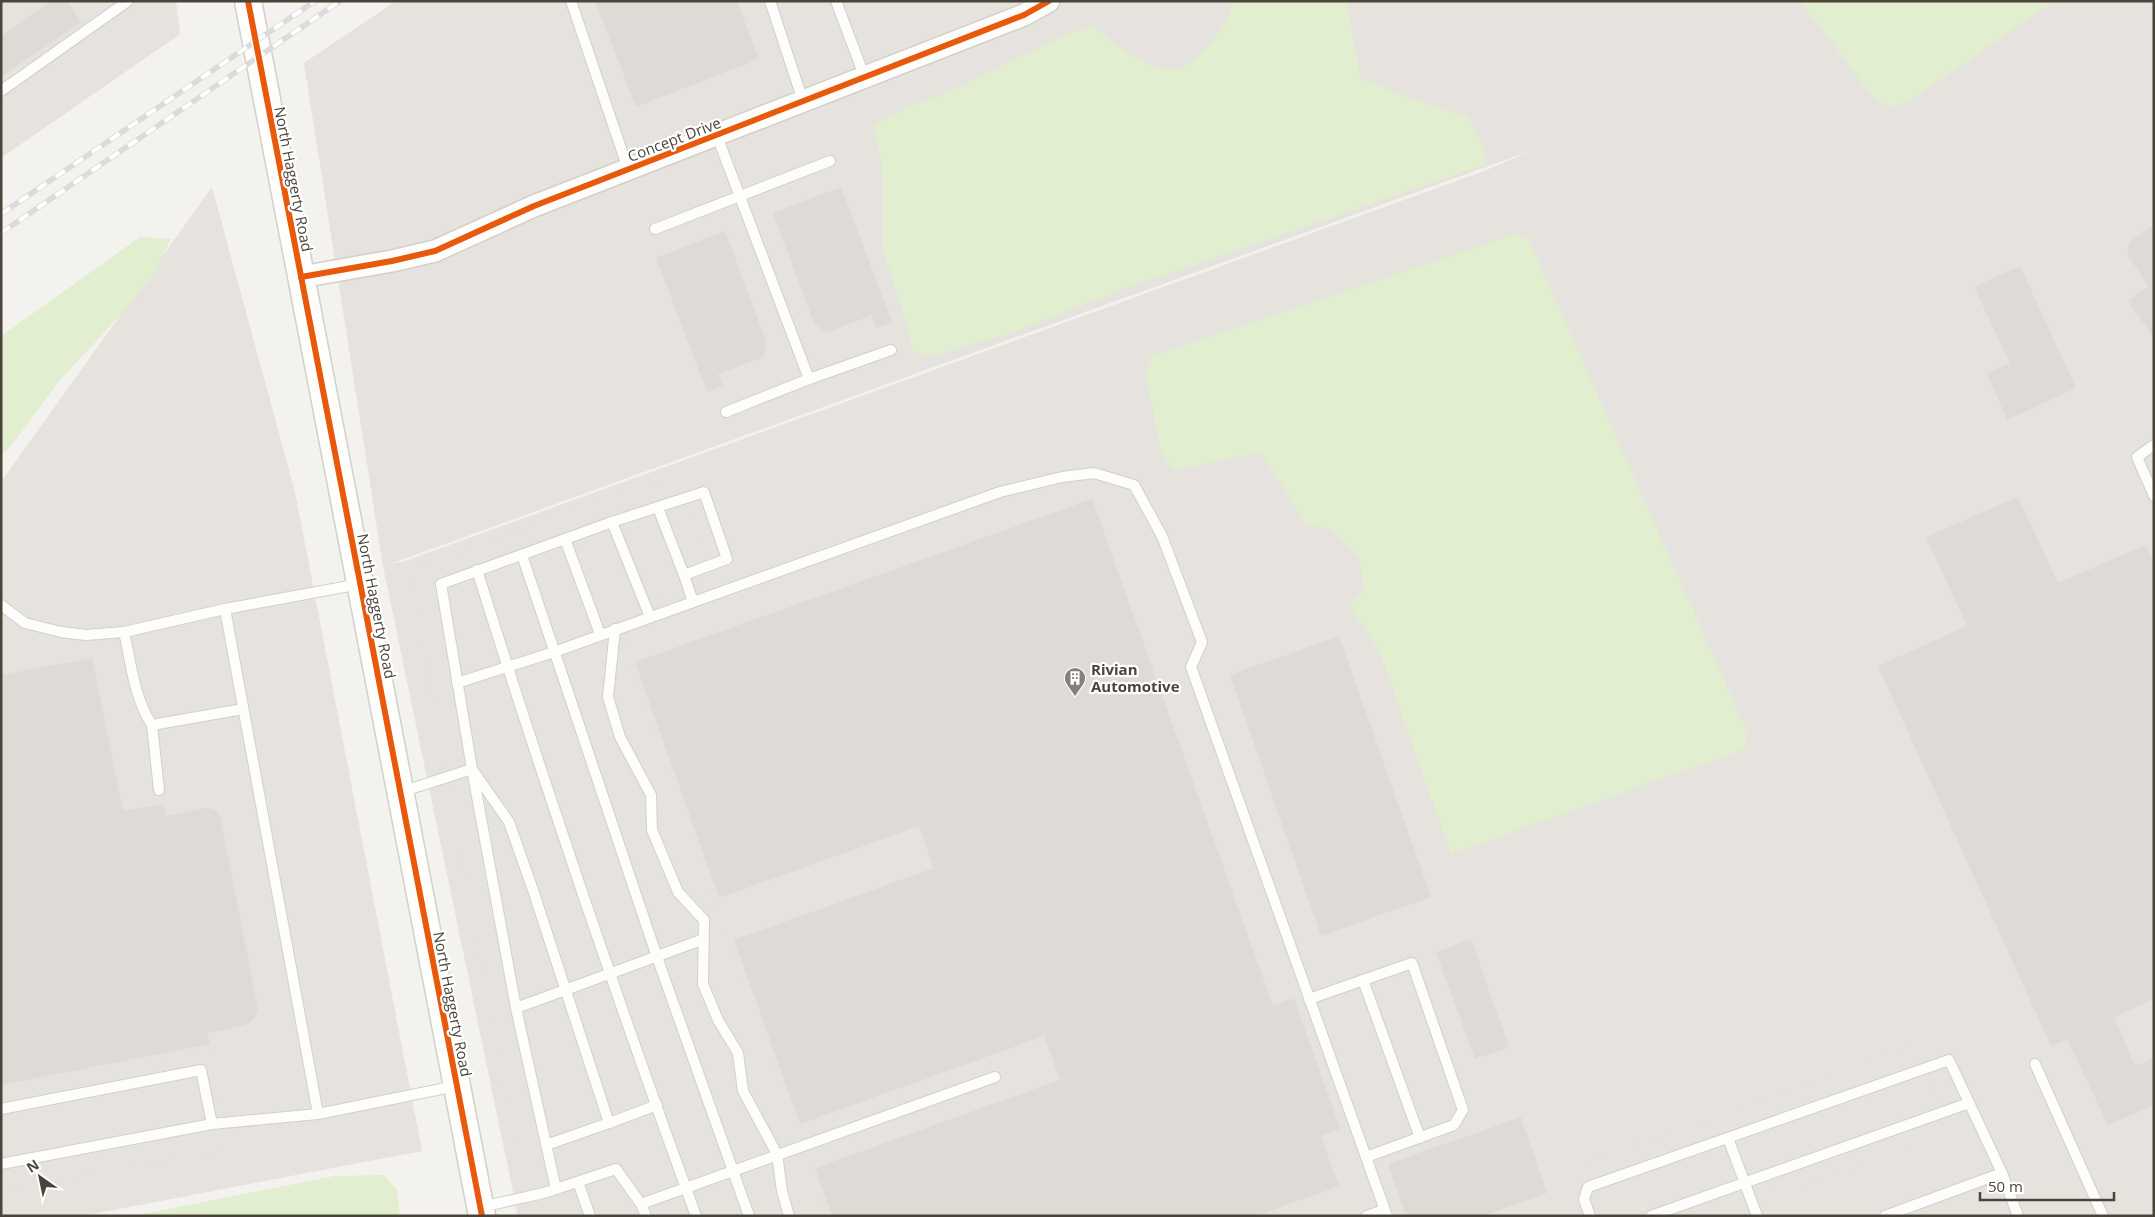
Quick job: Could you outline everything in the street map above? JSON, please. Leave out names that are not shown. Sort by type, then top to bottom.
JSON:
[{"type":"street","name":"North Haggerty Road","points":[[248,1],[481,1212]]},
{"type":"street","name":"Concept Drive","points":[[301,278],[435,251],[534,206],[1024,16],[1049,1]]},
{"type":"lane","points":[[1,90],[128,1]]},
{"type":"lane","points":[[572,1],[628,170]]},
{"type":"lane","points":[[770,1],[803,101]]},
{"type":"lane","points":[[836,1],[865,78]]},
{"type":"lane","points":[[717,136],[738,196],[809,379]]},
{"type":"lane","points":[[655,229],[830,161]]},
{"type":"lane","points":[[726,412],[809,379],[891,350]]},
{"type":"lane","points":[[2154,445],[2137,457],[2154,496]]},
{"type":"lane","points":[[457,683],[554,652],[1000,492],[1062,477],[1094,474],[1134,485],[1162,536],[1202,642],[1191,667],[1385,1213],[1367,1216]]},
{"type":"lane","points":[[556,1189],[516,1008],[472,770],[441,584],[612,522],[704,492],[727,559],[684,575]]},
{"type":"lane","points":[[658,508],[693,602]]},
{"type":"lane","points":[[612,522],[650,617]]},
{"type":"lane","points":[[565,539],[600,634]]},
{"type":"lane","points":[[522,554],[657,956],[749,1216]]},
{"type":"lane","points":[[476,570],[507,668],[696,1216]]},
{"type":"lane","points":[[1,605],[25,622],[62,632],[86,635],[124,632],[225,609],[360,584]]},
{"type":"lane","points":[[225,609],[318,1114]]},
{"type":"lane","points":[[615,629],[608,697],[620,737],[652,795],[652,830],[678,892],[704,920],[703,984],[718,1020],[738,1054],[743,1091],[777,1154],[782,1191],[789,1216]]},
{"type":"lane","points":[[124,632],[136,690],[145,714],[152,725],[159,790]]},
{"type":"lane","points":[[152,725],[243,709]]},
{"type":"lane","points":[[400,793],[472,770]]},
{"type":"lane","points":[[472,770],[509,822],[609,1122]]},
{"type":"lane","points":[[516,1008],[704,939]]},
{"type":"lane","points":[[1309,999],[1412,963],[1463,1110],[1454,1125],[1366,1157]]},
{"type":"lane","points":[[1363,980],[1420,1138]]},
{"type":"lane","points":[[1590,1216],[1584,1199],[1588,1187],[1949,1060],[2002,1174],[2018,1216]]},
{"type":"lane","points":[[2035,1064],[2103,1216]]},
{"type":"lane","points":[[1,1109],[201,1070],[212,1124]]},
{"type":"lane","points":[[642,1204],[995,1077]]},
{"type":"lane","points":[[1,1164],[212,1124],[318,1114],[456,1086]]},
{"type":"lane","points":[[1651,1216],[1969,1103]]},
{"type":"lane","points":[[546,1145],[657,1105]]},
{"type":"lane","points":[[1728,1138],[1757,1216]]},
{"type":"lane","points":[[481,1212],[616,1169],[642,1204],[646,1216]]},
{"type":"lane","points":[[1885,1216],[2002,1174]]},
{"type":"lane","points":[[578,1182],[590,1216]]},
{"type":"shaded area","points":[[1,1],[176,1],[180,34],[1,158]]},
{"type":"shaded area","points":[[396,1],[2154,1],[2154,1215],[518,1216],[383,566],[304,63]],"holes":[[[1533,150],[1484,171],[405,561],[390,564]]]},
{"type":"shaded area","points":[[212,187],[295,492],[422,1151],[82,1216],[1,1216],[1,482]]},
{"type":"shaded area","points":[[676,474],[715,580],[615,617],[826,1216],[530,1216],[492,1024],[409,570]]},
{"type":"shaded area","points":[[1938,1037],[1944,1051],[1929,1077],[1939,1103],[1946,1104],[1956,1131],[1771,1197],[1767,1186],[1728,1199],[1731,1211],[1717,1216],[1581,1216],[1576,1196],[1582,1181],[1577,1166],[1707,1120],[1712,1132],[1734,1126],[1736,1123],[1733,1111]]},
{"type":"shaded area","points":[[208,1048],[226,1149],[1,1191],[1,1087]]},
{"type":"green space","points":[[1231,1],[1346,1],[1361,79],[1441,109],[1468,115],[1485,153],[1484,165],[1121,290],[1008,334],[927,357],[913,350],[905,317],[883,250],[883,175],[874,125],[909,106],[939,96],[1069,33],[1093,26],[1144,62],[1167,70],[1180,69],[1196,58],[1223,28]]},
{"type":"green space","points":[[1800,1],[2055,1],[1909,101],[1891,108],[1872,96]]},
{"type":"green space","points":[[1517,233],[1529,240],[1748,734],[1745,749],[1451,854],[1380,653],[1350,606],[1364,590],[1359,557],[1332,530],[1306,524],[1262,454],[1239,456],[1175,470],[1161,453],[1146,374],[1151,357]]},
{"type":"green space","points":[[140,237],[171,239],[153,275],[125,310],[59,381],[12,445],[1,455],[1,336]]},
{"type":"green space","points":[[384,1175],[397,1190],[400,1216],[134,1216],[334,1176]]},
{"type":"building","points":[[51,1],[67,1],[81,22],[1,77],[1,36]]},
{"type":"building","points":[[595,1],[737,1],[759,59],[636,107]]},
{"type":"building","points":[[841,187],[892,322],[876,328],[872,315],[826,333],[814,323],[773,213]]},
{"type":"building","points":[[2154,225],[2154,338],[2128,301],[2148,286],[2127,254],[2129,242]]},
{"type":"building","points":[[725,231],[766,341],[764,357],[718,374],[723,386],[707,392],[656,258]]},
{"type":"building","points":[[2020,266],[2076,388],[2007,420],[1987,373],[2010,363],[1974,287]]},
{"type":"building","points":[[2018,497],[2058,583],[2146,545],[2154,562],[2154,999],[2114,1017],[2135,1066],[2154,1058],[2154,1105],[2108,1125],[2067,1039],[2051,1046],[1878,666],[1967,626],[1926,537]]},
{"type":"building","points":[[1092,499],[1273,1006],[1294,998],[1340,1129],[1321,1136],[1339,1186],[1256,1216],[832,1216],[815,1168],[1060,1080],[1044,1036],[800,1124],[734,940],[934,868],[919,826],[719,898],[635,662]]},
{"type":"building","points":[[1339,636],[1431,897],[1321,936],[1230,675]]},
{"type":"building","points":[[92,658],[123,811],[163,804],[166,816],[206,808],[214,809],[220,816],[258,1009],[254,1019],[246,1025],[207,1033],[210,1044],[1,1085],[1,675]]},
{"type":"building","points":[[1471,939],[1509,1047],[1475,1059],[1436,952]]},
{"type":"building","points":[[1521,1117],[1547,1193],[1483,1216],[1406,1216],[1388,1164]]},
{"type":"railway","points":[[1,214],[315,1]]},
{"type":"railway","points":[[1,233],[340,1]]},
{"type":"cycle path","points":[[248,1],[482,1216]]},
{"type":"cycle path","points":[[301,277],[392,261],[435,251],[534,206],[1024,15],[1049,1]]},
{"type":"place","name":"Rivian Automotive","points":[[1075,697]]}]
